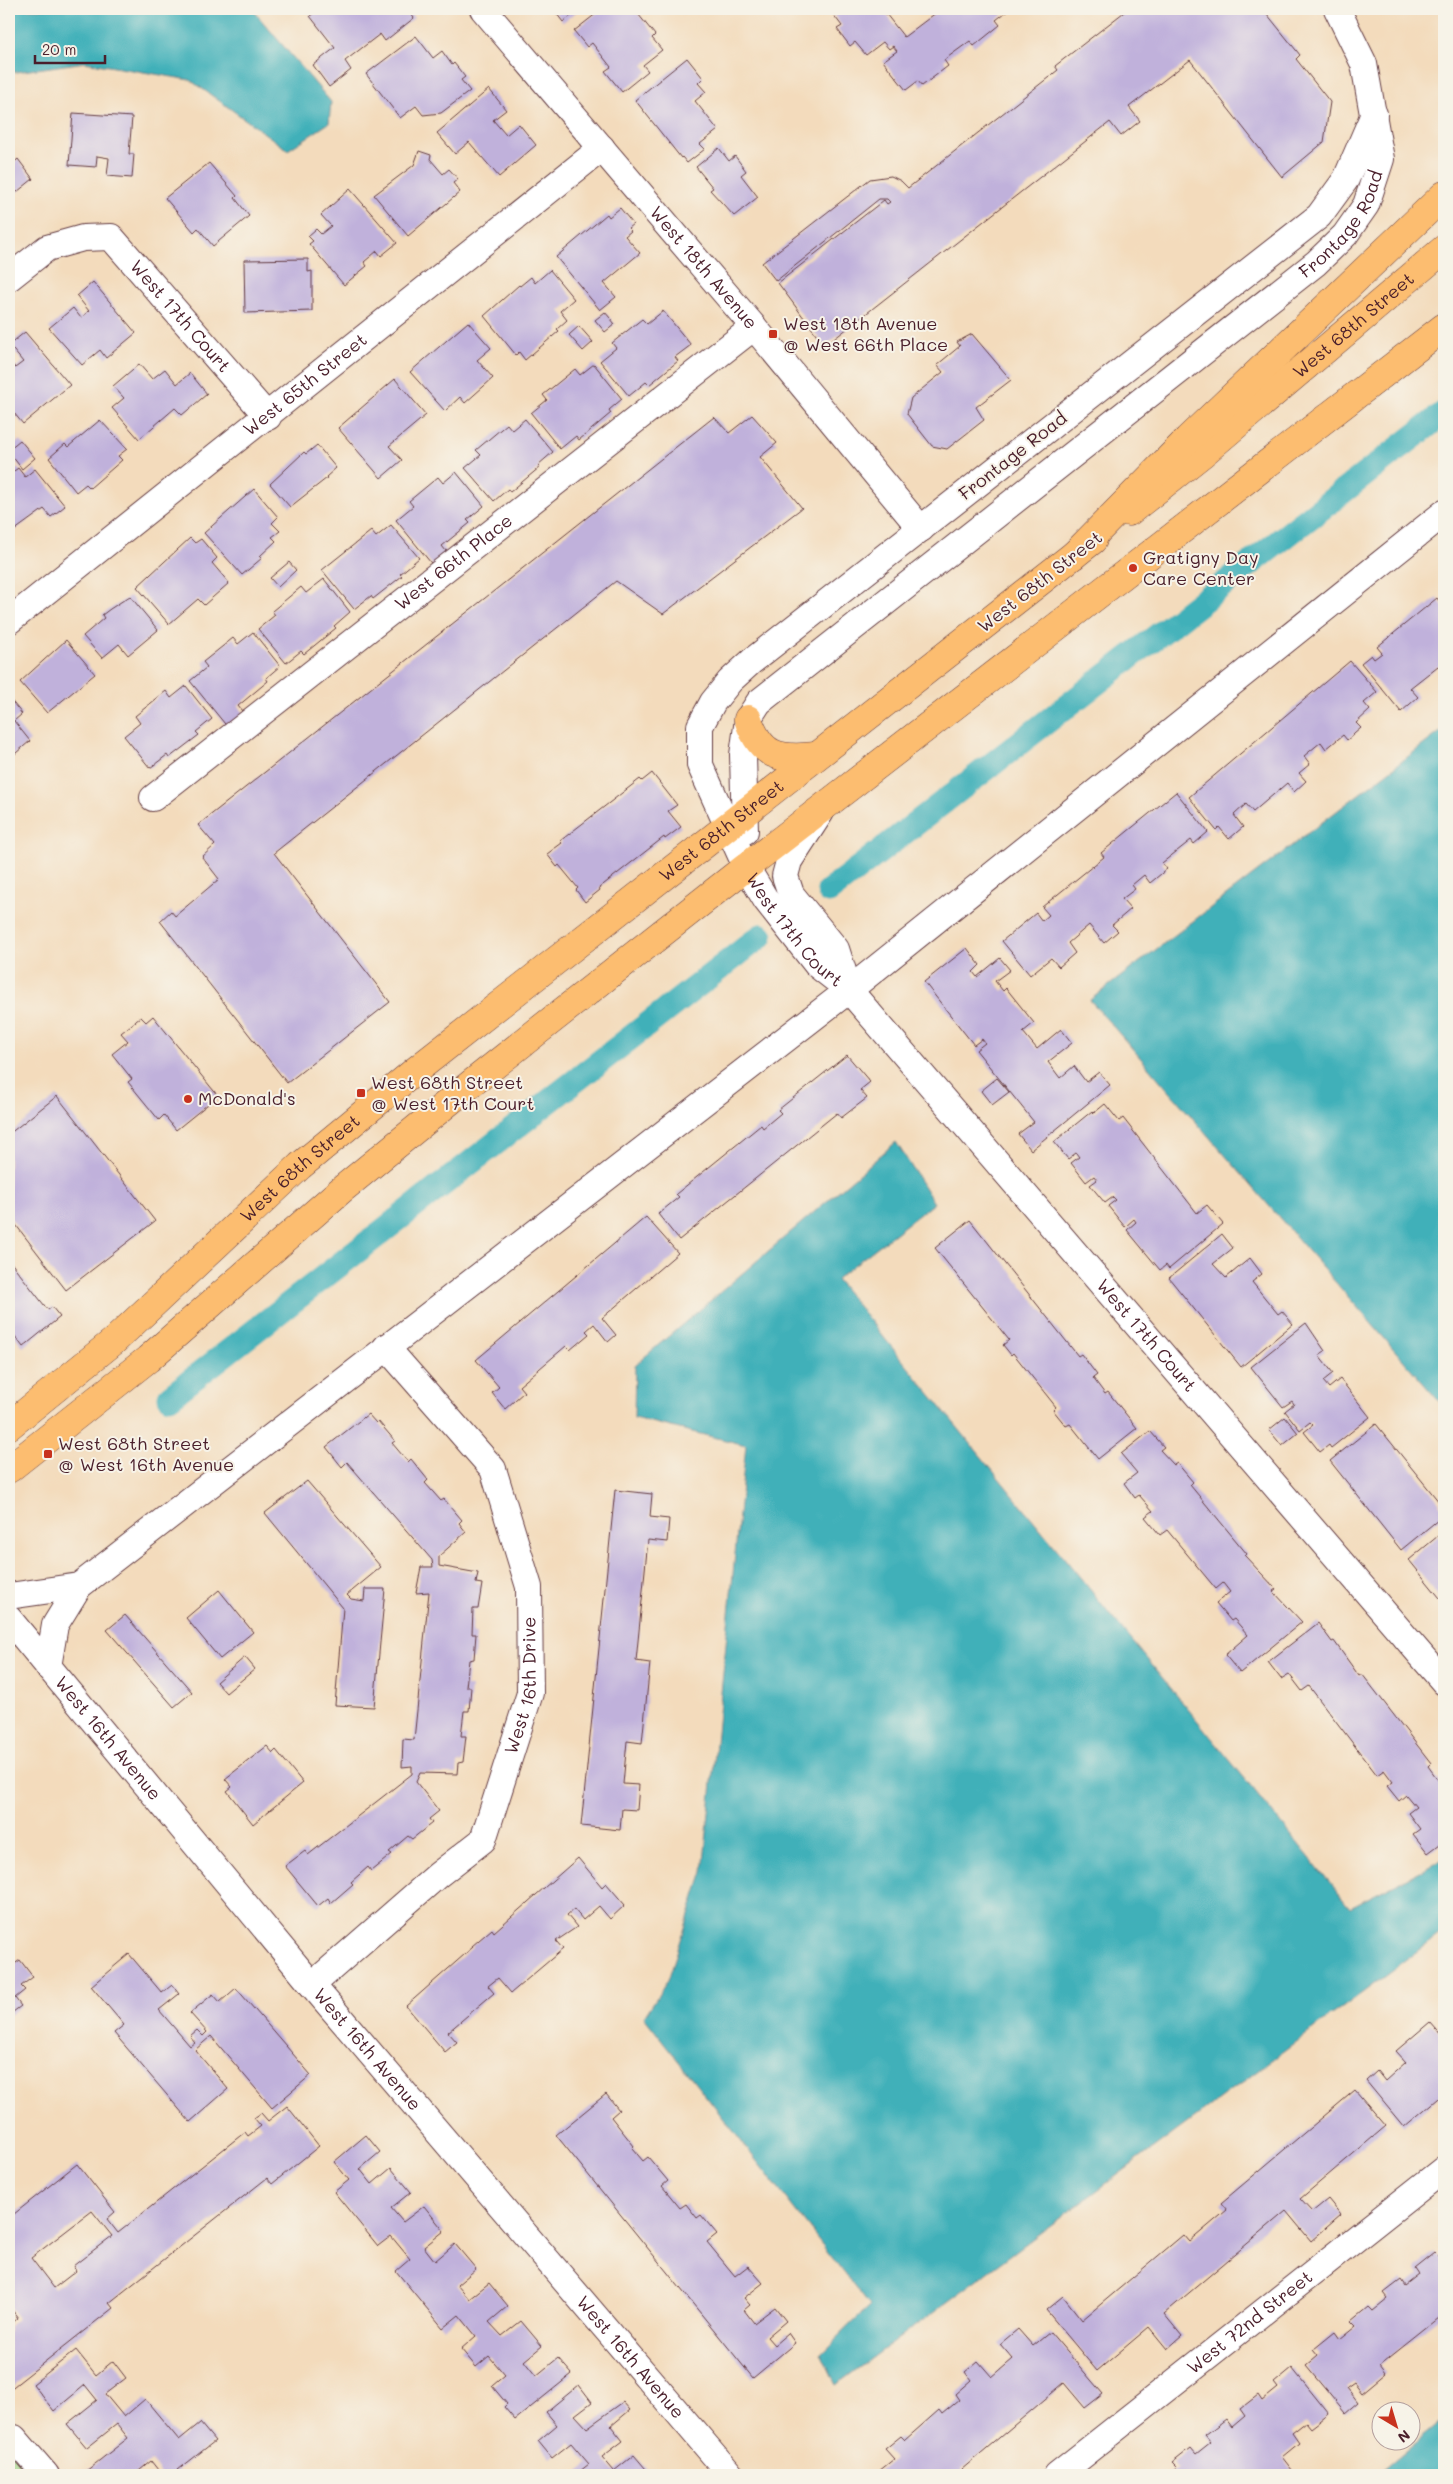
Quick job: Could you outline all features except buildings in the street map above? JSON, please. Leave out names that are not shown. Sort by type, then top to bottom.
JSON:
[{"type":"main road","points":[[1074,555],[1188,439],[1444,195]]},
{"type":"main road","name":"West 68th Street","points":[[9,1426],[146,1313],[300,1166],[415,1071],[1202,454],[1444,249]]},
{"type":"main road","points":[[9,1469],[148,1359],[414,1130],[746,867],[1444,327]]},
{"type":"main road","points":[[748,719],[759,742],[773,754],[790,759],[816,756]]},
{"type":"street","name":"West 18th Avenue","points":[[483,9],[754,327],[921,529]]},
{"type":"street","points":[[1337,9],[1364,64],[1374,114]]},
{"type":"street","name":"Frontage Road","points":[[700,726],[713,702],[730,681],[752,661],[1319,216],[1346,179],[1374,114]]},
{"type":"street","name":"Frontage Road","points":[[748,719],[759,702],[770,691],[1316,263],[1345,235],[1366,205],[1381,159],[1374,114]]},
{"type":"street","name":"West 65th Street","points":[[9,621],[268,417],[602,148]]},
{"type":"street","name":"West 17th Court","points":[[9,278],[47,248],[83,238],[111,237],[268,417]]},
{"type":"street","name":"West 66th Place","points":[[153,798],[754,327]]},
{"type":"street","points":[[48,1667],[55,1625],[79,1586],[849,990],[1444,513]]},
{"type":"street","points":[[904,586],[918,559],[921,545],[921,529]]},
{"type":"street","points":[[736,820],[748,719]]},
{"type":"street","name":"West 17th Court","points":[[700,726],[700,765],[736,820],[746,867],[766,900],[817,965],[849,990],[1444,1682]]},
{"type":"street","name":"West 17th Court","points":[[826,806],[789,860],[785,876],[791,894],[836,949],[849,990]]},
{"type":"street","name":"West 16th Drive","points":[[312,1985],[438,1875],[483,1840],[530,1693],[529,1587],[494,1469],[386,1347]]},
{"type":"street","points":[[9,1596],[79,1586]]},
{"type":"street","name":"West 16th Avenue","points":[[9,1620],[312,1985],[731,2475]]},
{"type":"street","name":"West 72nd Street","points":[[1057,2475],[1444,2169]]},
{"type":"street","points":[[12,2440],[46,2475]]},
{"type":"green space","points":[[9,2443],[45,2475],[9,2475]]},
{"type":"water","points":[[9,9],[252,9],[331,102],[329,123],[288,150],[190,80],[85,62],[9,73]]},
{"type":"water","points":[[1444,729],[1444,1407],[1090,1000]]},
{"type":"water","points":[[896,1142],[934,1203],[836,1279],[1350,1907],[1444,1859],[1444,1932],[836,2385],[821,2354],[870,2306],[644,2017],[668,1980],[703,1872],[746,1445],[634,1418],[635,1365]]},
{"type":"water","points":[[1444,2419],[1444,2475],[1376,2475],[1404,2452],[1420,2452],[1420,2439]]},
{"type":"waterway","points":[[829,891],[1444,413]]},
{"type":"waterway","points":[[170,1397],[761,936]]},
{"type":"place","name":"West 18th Avenue @ West 66th Place","points":[[773,334]]},
{"type":"place","name":"Gratigny Day Care Center","points":[[1133,568]]},
{"type":"place","name":"West 68th Street @ West 17th Court","points":[[361,1093]]},
{"type":"place","name":"McDonald's","points":[[188,1099]]},
{"type":"place","name":"West 68th Street @ West 16th Avenue","points":[[48,1454]]}]
